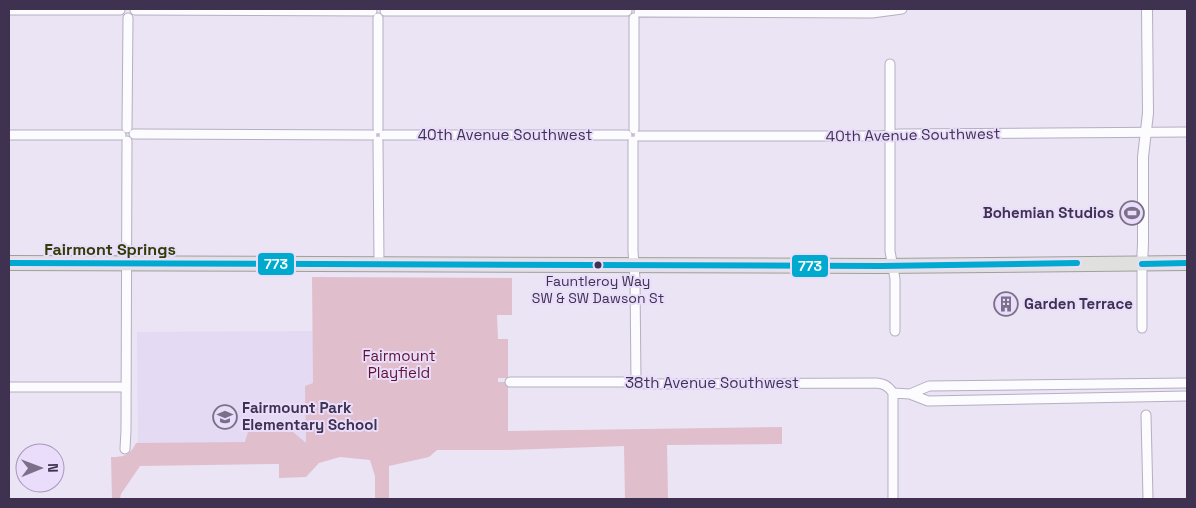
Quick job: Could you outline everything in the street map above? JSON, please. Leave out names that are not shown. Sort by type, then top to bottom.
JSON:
[{"type":"main road","points":[[9,263],[892,266],[1187,263]]},
{"type":"street","points":[[128,18],[133,16],[135,10],[872,13],[902,9]]},
{"type":"street","points":[[1142,328],[1143,157],[1148,113],[1146,9]]},
{"type":"street","points":[[9,10],[120,10],[122,15],[128,18]]},
{"type":"street","points":[[378,12],[379,264]]},
{"type":"street","points":[[633,12],[633,251],[636,383]]},
{"type":"street","points":[[125,449],[128,18]]},
{"type":"street","points":[[890,64],[890,251],[894,278],[895,331]]},
{"type":"street","name":"40th Avenue Southwest","points":[[9,135],[880,136],[1187,132]]},
{"type":"street","name":"38th Avenue Southwest","points":[[510,382],[657,384],[876,383],[889,387],[893,393],[910,394],[928,401],[1187,396]]},
{"type":"street","name":"38th Avenue Southwest","points":[[910,394],[928,386],[1187,383]]},
{"type":"street","points":[[9,388],[126,387]]},
{"type":"street","points":[[893,393],[893,499]]},
{"type":"street","points":[[1146,415],[1148,499]]},
{"type":"shaded area","name":"Fairmount Park Elementary School","points":[[313,331],[313,450],[138,451],[137,332]]},
{"type":"green space","name":"Fairmount Playfield","points":[[312,277],[512,278],[512,315],[497,315],[498,339],[508,339],[508,378],[498,378],[498,382],[508,382],[508,431],[782,427],[782,444],[667,445],[668,499],[625,499],[624,446],[508,450],[437,450],[429,457],[389,466],[389,499],[375,499],[375,476],[370,460],[340,457],[319,463],[306,477],[279,478],[279,464],[140,466],[121,494],[120,499],[112,499],[111,457],[120,457],[126,454],[132,450],[136,443],[245,442],[248,432],[293,432],[306,443],[305,386],[313,383]]},
{"type":"transit line","name":"773","points":[[9,263],[881,266],[1077,263]]},
{"type":"transit line","name":"773","points":[[1142,264],[1187,263]]},
{"type":"place","name":"Bohemian Studios","points":[[1132,213]]},
{"type":"place","name":"Fauntleroy Way SW & SW Dawson St","points":[[598,265]]},
{"type":"place","name":"Garden Terrace","points":[[1006,304]]},
{"type":"place","name":"Fairmount Park Elementary School","points":[[225,417]]},
{"type":"district","name":"Fairmont Springs","points":[[110,249]]}]
